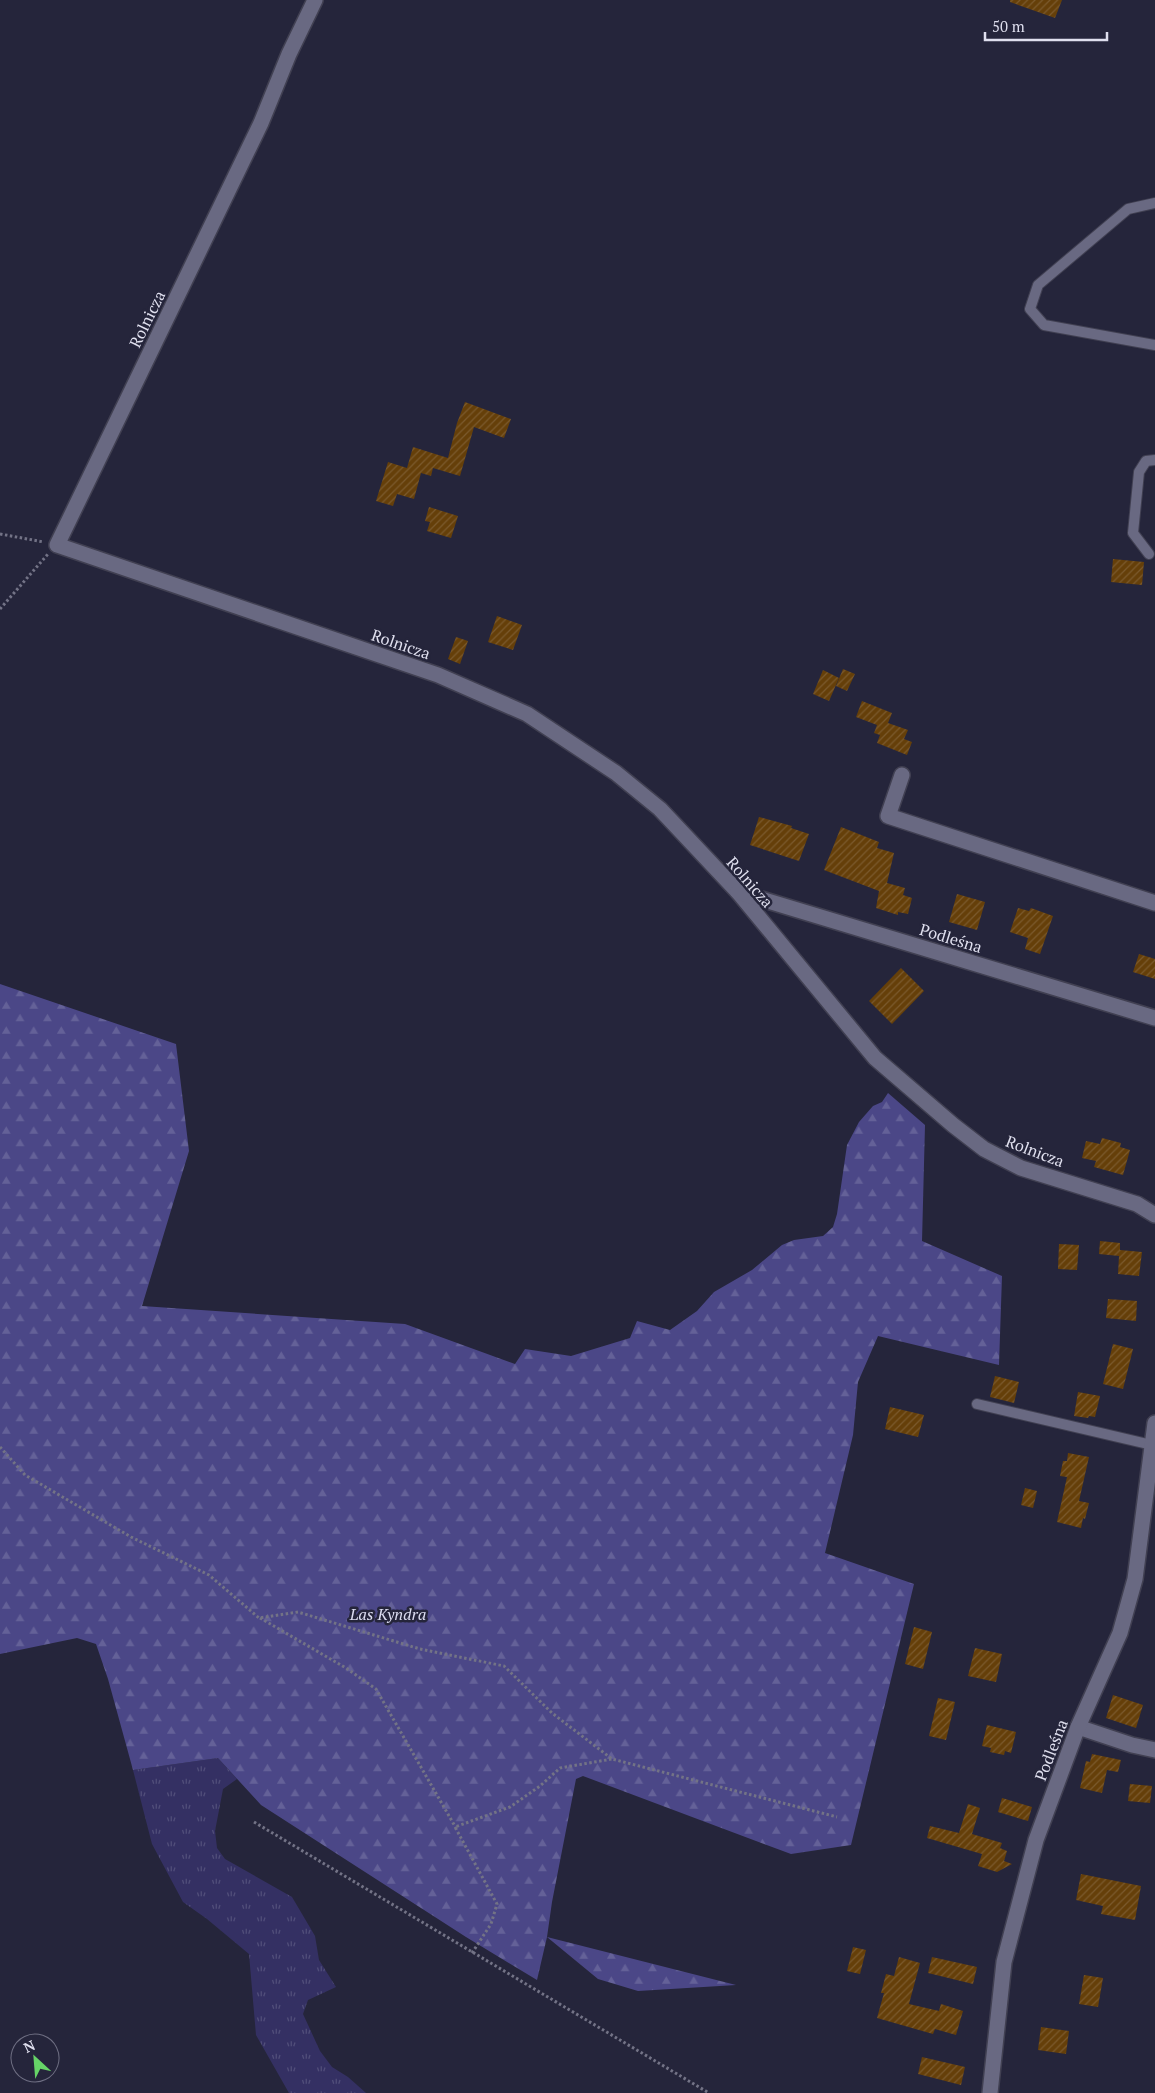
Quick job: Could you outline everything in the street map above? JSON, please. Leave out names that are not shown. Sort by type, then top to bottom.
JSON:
[{"type":"street","name":"Rolnicza","points":[[315,0],[289,54],[261,123],[57,545],[438,675],[527,714],[616,773],[660,809],[738,892],[875,1058],[984,1149],[1021,1168],[1137,1204],[1155,1215]]},
{"type":"street","points":[[902,775],[888,816],[1155,903]]},
{"type":"street","name":"Podleśna","points":[[738,892],[1155,1018]]},
{"type":"street","name":"Podleśna","points":[[990,2093],[1004,1962],[1036,1840],[1078,1726],[1120,1633],[1135,1579],[1155,1423]]},
{"type":"street","points":[[1078,1726],[1132,1745],[1155,1750]]},
{"type":"lane","points":[[1155,203],[1128,209],[1075,253],[1038,285],[1030,309],[1044,325],[1155,345]]},
{"type":"lane","points":[[1149,554],[1133,533],[1139,472],[1146,461],[1155,460]]},
{"type":"lane","points":[[977,1404],[1152,1445]]},
{"type":"path","points":[[0,534],[57,545]]},
{"type":"path","points":[[0,609],[57,545]]},
{"type":"path","points":[[0,1447],[25,1475],[131,1536],[210,1575],[259,1618],[346,1668],[376,1689],[497,1904],[491,1924],[472,1953]]},
{"type":"path","points":[[259,1618],[298,1612],[420,1649],[504,1666],[552,1714],[612,1759],[837,1817]]},
{"type":"path","points":[[456,1829],[455,1827],[510,1807],[540,1786],[560,1768],[612,1759]]},
{"type":"path","points":[[254,1822],[710,2093]]},
{"type":"green space","name":"Las Kyndra","points":[[0,984],[176,1044],[189,1151],[142,1306],[405,1324],[515,1364],[525,1349],[571,1356],[630,1338],[637,1321],[670,1330],[697,1311],[714,1292],[752,1270],[782,1245],[794,1240],[823,1236],[833,1227],[837,1214],[847,1145],[859,1122],[873,1106],[882,1102],[888,1093],[925,1125],[922,1241],[1002,1276],[999,1365],[878,1336],[858,1382],[853,1435],[825,1553],[914,1584],[851,1845],[791,1854],[583,1776],[576,1779],[547,1937],[537,1980],[466,1937],[261,1805],[218,1758],[133,1770],[108,1679],[96,1644],[77,1638],[0,1654]]},
{"type":"green space","points":[[218,1758],[237,1779],[223,1789],[215,1831],[217,1848],[225,1859],[292,1897],[315,1936],[319,1960],[336,1987],[308,2000],[303,2014],[320,2051],[332,2067],[348,2077],[366,2093],[289,2093],[256,2035],[249,1954],[183,1902],[152,1844],[133,1770]]},
{"type":"green space","points":[[547,1937],[736,1985],[638,1991],[598,1979]]},
{"type":"building","points":[[1010,0],[1062,0],[1055,18],[1010,2]]},
{"type":"building","points":[[465,402],[511,419],[504,438],[474,427],[460,476],[433,468],[431,476],[421,473],[414,499],[397,494],[393,506],[376,501],[388,462],[407,468],[413,447],[448,458],[457,423]]},
{"type":"building","points":[[429,507],[458,516],[451,538],[427,531],[430,522],[425,521]]},
{"type":"building","points":[[1113,559],[1144,562],[1142,585],[1111,582]]},
{"type":"building","points":[[497,616],[522,625],[513,650],[488,642]]},
{"type":"building","points":[[456,637],[468,641],[460,664],[448,659]]},
{"type":"building","points":[[843,669],[855,674],[847,691],[836,686]]},
{"type":"building","points":[[823,670],[839,678],[829,701],[813,694]]},
{"type":"building","points":[[862,701],[892,713],[888,723],[908,730],[904,739],[912,742],[907,755],[877,743],[880,735],[874,733],[877,725],[856,717]]},
{"type":"building","points":[[759,817],[792,826],[791,828],[809,834],[799,861],[750,845]]},
{"type":"building","points":[[841,827],[879,842],[877,848],[894,853],[887,883],[905,888],[903,895],[912,898],[908,914],[898,912],[898,915],[876,908],[879,891],[824,870]]},
{"type":"building","points":[[957,894],[985,902],[977,930],[949,922]]},
{"type":"building","points":[[1018,908],[1029,911],[1031,908],[1053,916],[1040,954],[1025,949],[1028,938],[1010,932]]},
{"type":"building","points":[[1139,954],[1155,959],[1155,979],[1133,972]]},
{"type":"building","points":[[901,968],[924,991],[892,1024],[869,1001]]},
{"type":"building","points":[[1102,1138],[1121,1143],[1120,1147],[1130,1150],[1123,1175],[1094,1167],[1096,1161],[1082,1158],[1086,1141],[1100,1144]]},
{"type":"building","points":[[1100,1241],[1120,1243],[1120,1250],[1142,1252],[1139,1276],[1118,1274],[1119,1256],[1099,1254]]},
{"type":"building","points":[[1059,1244],[1079,1245],[1077,1270],[1058,1269]]},
{"type":"building","points":[[1108,1299],[1137,1301],[1136,1321],[1106,1318]]},
{"type":"building","points":[[1113,1344],[1133,1349],[1123,1389],[1103,1384]]},
{"type":"building","points":[[995,1376],[1019,1382],[1014,1403],[990,1397]]},
{"type":"building","points":[[1078,1392],[1100,1396],[1095,1417],[1074,1416]]},
{"type":"building","points":[[890,1407],[924,1415],[918,1437],[885,1429]]},
{"type":"building","points":[[1068,1453],[1089,1457],[1079,1501],[1089,1503],[1081,1528],[1057,1522],[1067,1477],[1060,1476],[1063,1461],[1067,1461]]},
{"type":"building","points":[[1025,1488],[1037,1491],[1033,1508],[1021,1505]]},
{"type":"building","points":[[914,1627],[932,1632],[923,1669],[905,1664]]},
{"type":"building","points":[[975,1648],[1002,1654],[996,1682],[968,1676]]},
{"type":"building","points":[[1113,1695],[1143,1705],[1136,1728],[1106,1718]]},
{"type":"building","points":[[938,1698],[955,1702],[946,1740],[929,1736]]},
{"type":"building","points":[[987,1725],[1016,1732],[1011,1753],[1005,1751],[1004,1755],[990,1752],[991,1748],[982,1746]]},
{"type":"building","points":[[1092,1754],[1121,1760],[1118,1772],[1107,1770],[1102,1793],[1080,1788],[1086,1761],[1090,1762]]},
{"type":"building","points":[[1130,1784],[1152,1786],[1150,1803],[1128,1801]]},
{"type":"building","points":[[1002,1798],[1032,1807],[1028,1821],[998,1812]]},
{"type":"building","points":[[968,1804],[980,1808],[972,1834],[1002,1843],[1000,1848],[1007,1851],[1004,1861],[1012,1864],[997,1872],[978,1866],[982,1854],[927,1838],[930,1826],[959,1833]]},
{"type":"building","points":[[1081,1874],[1141,1886],[1135,1920],[1101,1914],[1103,1906],[1076,1900]]},
{"type":"building","points":[[853,1947],[866,1950],[860,1974],[847,1971]]},
{"type":"building","points":[[899,1957],[920,1963],[909,2004],[939,2011],[941,2004],[963,2011],[956,2035],[935,2029],[933,2034],[877,2018],[884,1993],[881,1993],[886,1974],[894,1976]]},
{"type":"building","points":[[932,1957],[977,1967],[973,1984],[928,1973]]},
{"type":"building","points":[[1084,1975],[1103,1978],[1098,2007],[1079,2004]]},
{"type":"building","points":[[1041,2027],[1069,2031],[1066,2054],[1038,2050]]},
{"type":"building","points":[[922,2057],[965,2067],[961,2085],[918,2074]]}]
